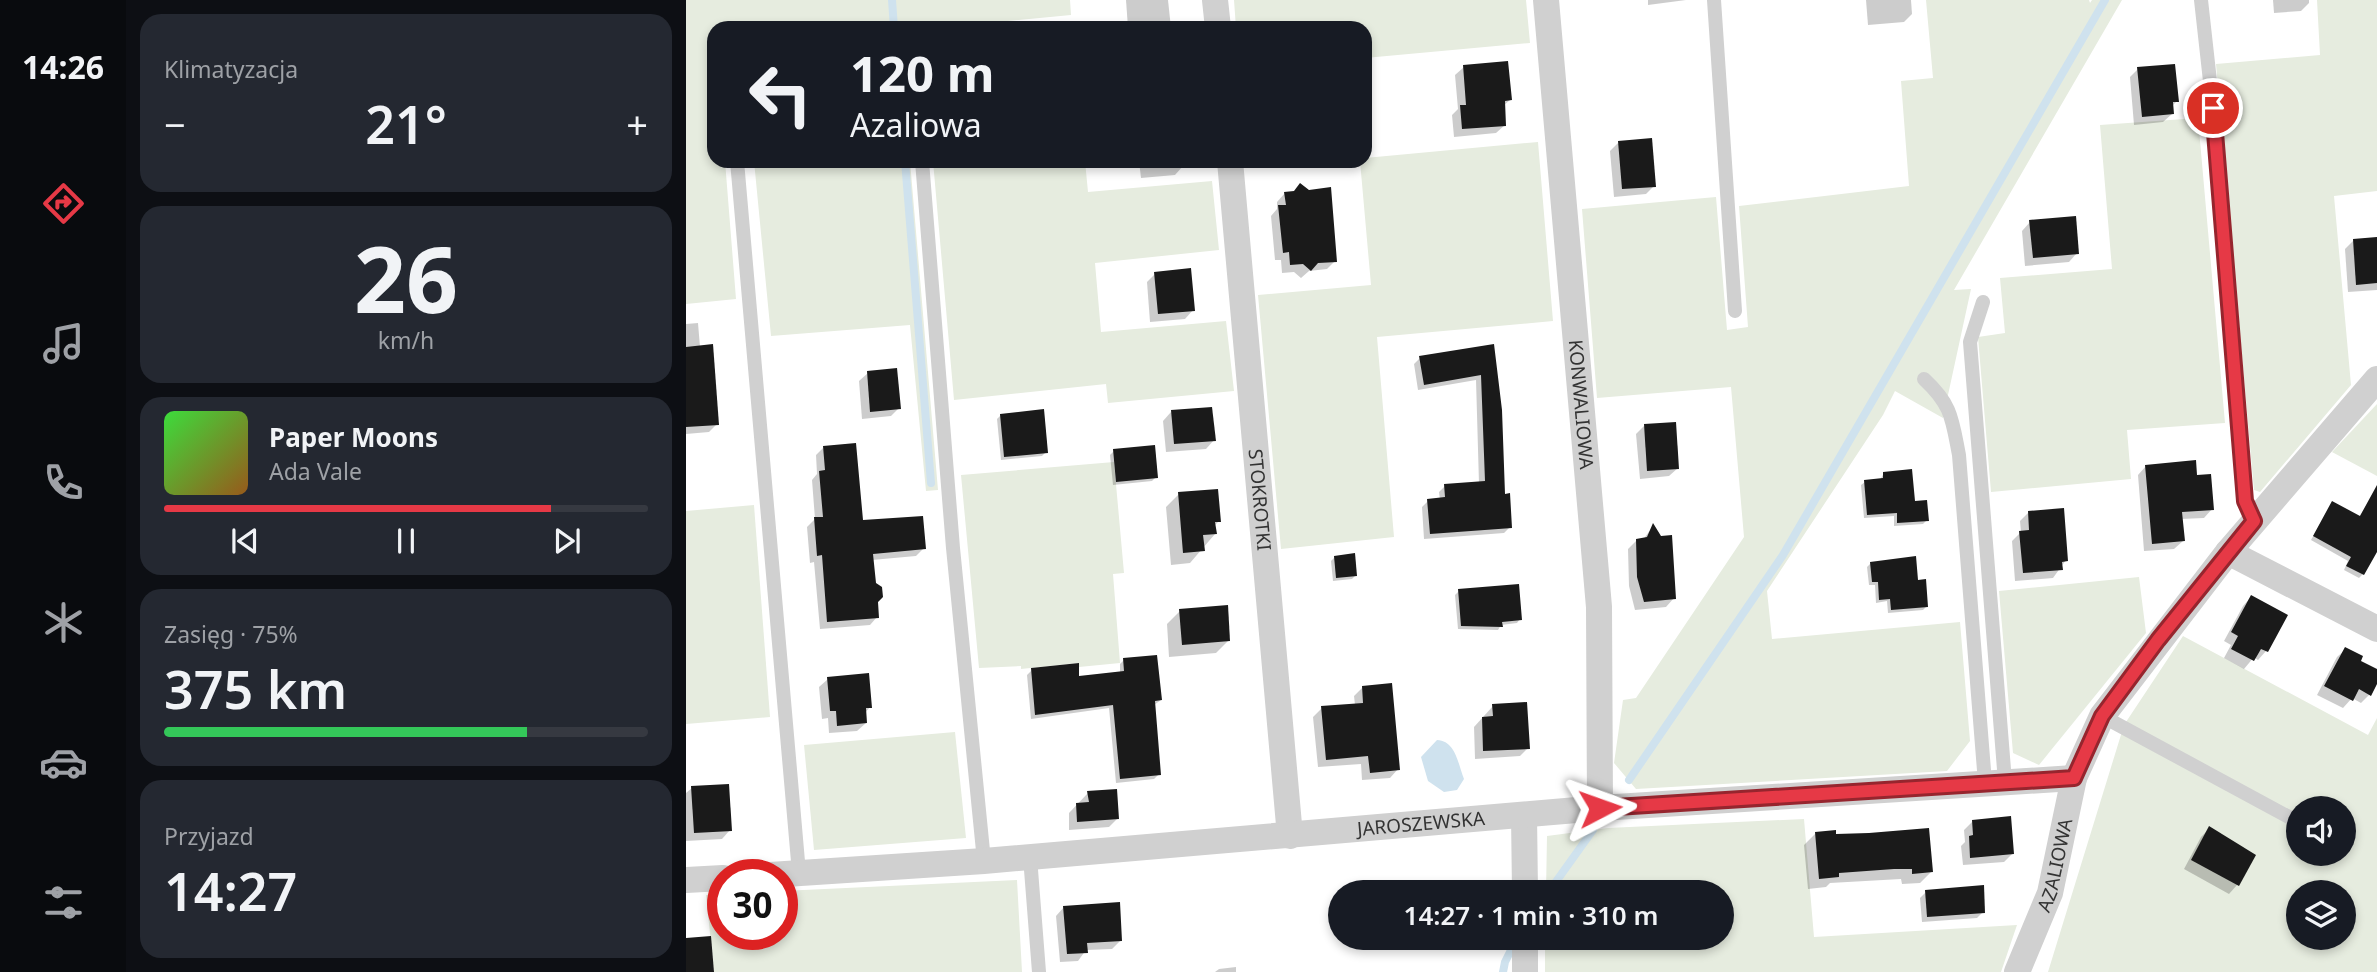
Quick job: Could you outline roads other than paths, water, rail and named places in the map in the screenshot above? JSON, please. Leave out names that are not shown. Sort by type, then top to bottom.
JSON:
[{"type":"street","points":[[1215,0],[1217,21]]},
{"type":"street","name":"KONWALIOWA","points":[[1546,0],[1599,607],[1600,808]]},
{"type":"street","name":"STOKROTKI","points":[[1231,168],[1290,836]]},
{"type":"street","name":"AZALIOWA","points":[[2017,972],[2050,893],[2074,778],[2102,716],[2228,552],[2377,379]]},
{"type":"street","points":[[2228,552],[2377,629]]},
{"type":"street","name":"JAROSZEWSKA","points":[[799,873],[984,861],[1600,808],[2074,778]]},
{"type":"street","points":[[1524,815],[1525,880]]},
{"type":"street","points":[[686,880],[707,879]]},
{"type":"street","points":[[1525,950],[1525,972]]},
{"type":"lane","points":[[1714,0],[1735,312]]},
{"type":"lane","points":[[2201,0],[2213,108],[2245,501],[2254,521]]},
{"type":"lane","points":[[738,168],[799,873]]},
{"type":"lane","points":[[923,168],[953,548],[984,861]]},
{"type":"lane","points":[[1983,302],[1970,342],[1995,783]]},
{"type":"lane","points":[[1924,379],[1942,396],[1951,410],[1959,455],[1995,783]]},
{"type":"lane","points":[[2102,716],[2286,816]]},
{"type":"lane","points":[[1030,857],[1039,972]]},
{"type":"water","points":[[1437,740],[1448,744],[1458,760],[1464,779],[1457,790],[1444,792],[1428,781],[1421,757]]},
{"type":"waterway","points":[[892,0],[894,21]]},
{"type":"waterway","points":[[1629,780],[1783,555],[2105,0]]},
{"type":"waterway","points":[[906,168],[931,483]]},
{"type":"waterway","points":[[1557,880],[1593,830]]},
{"type":"waterway","points":[[1503,972],[1511,950]]}]
